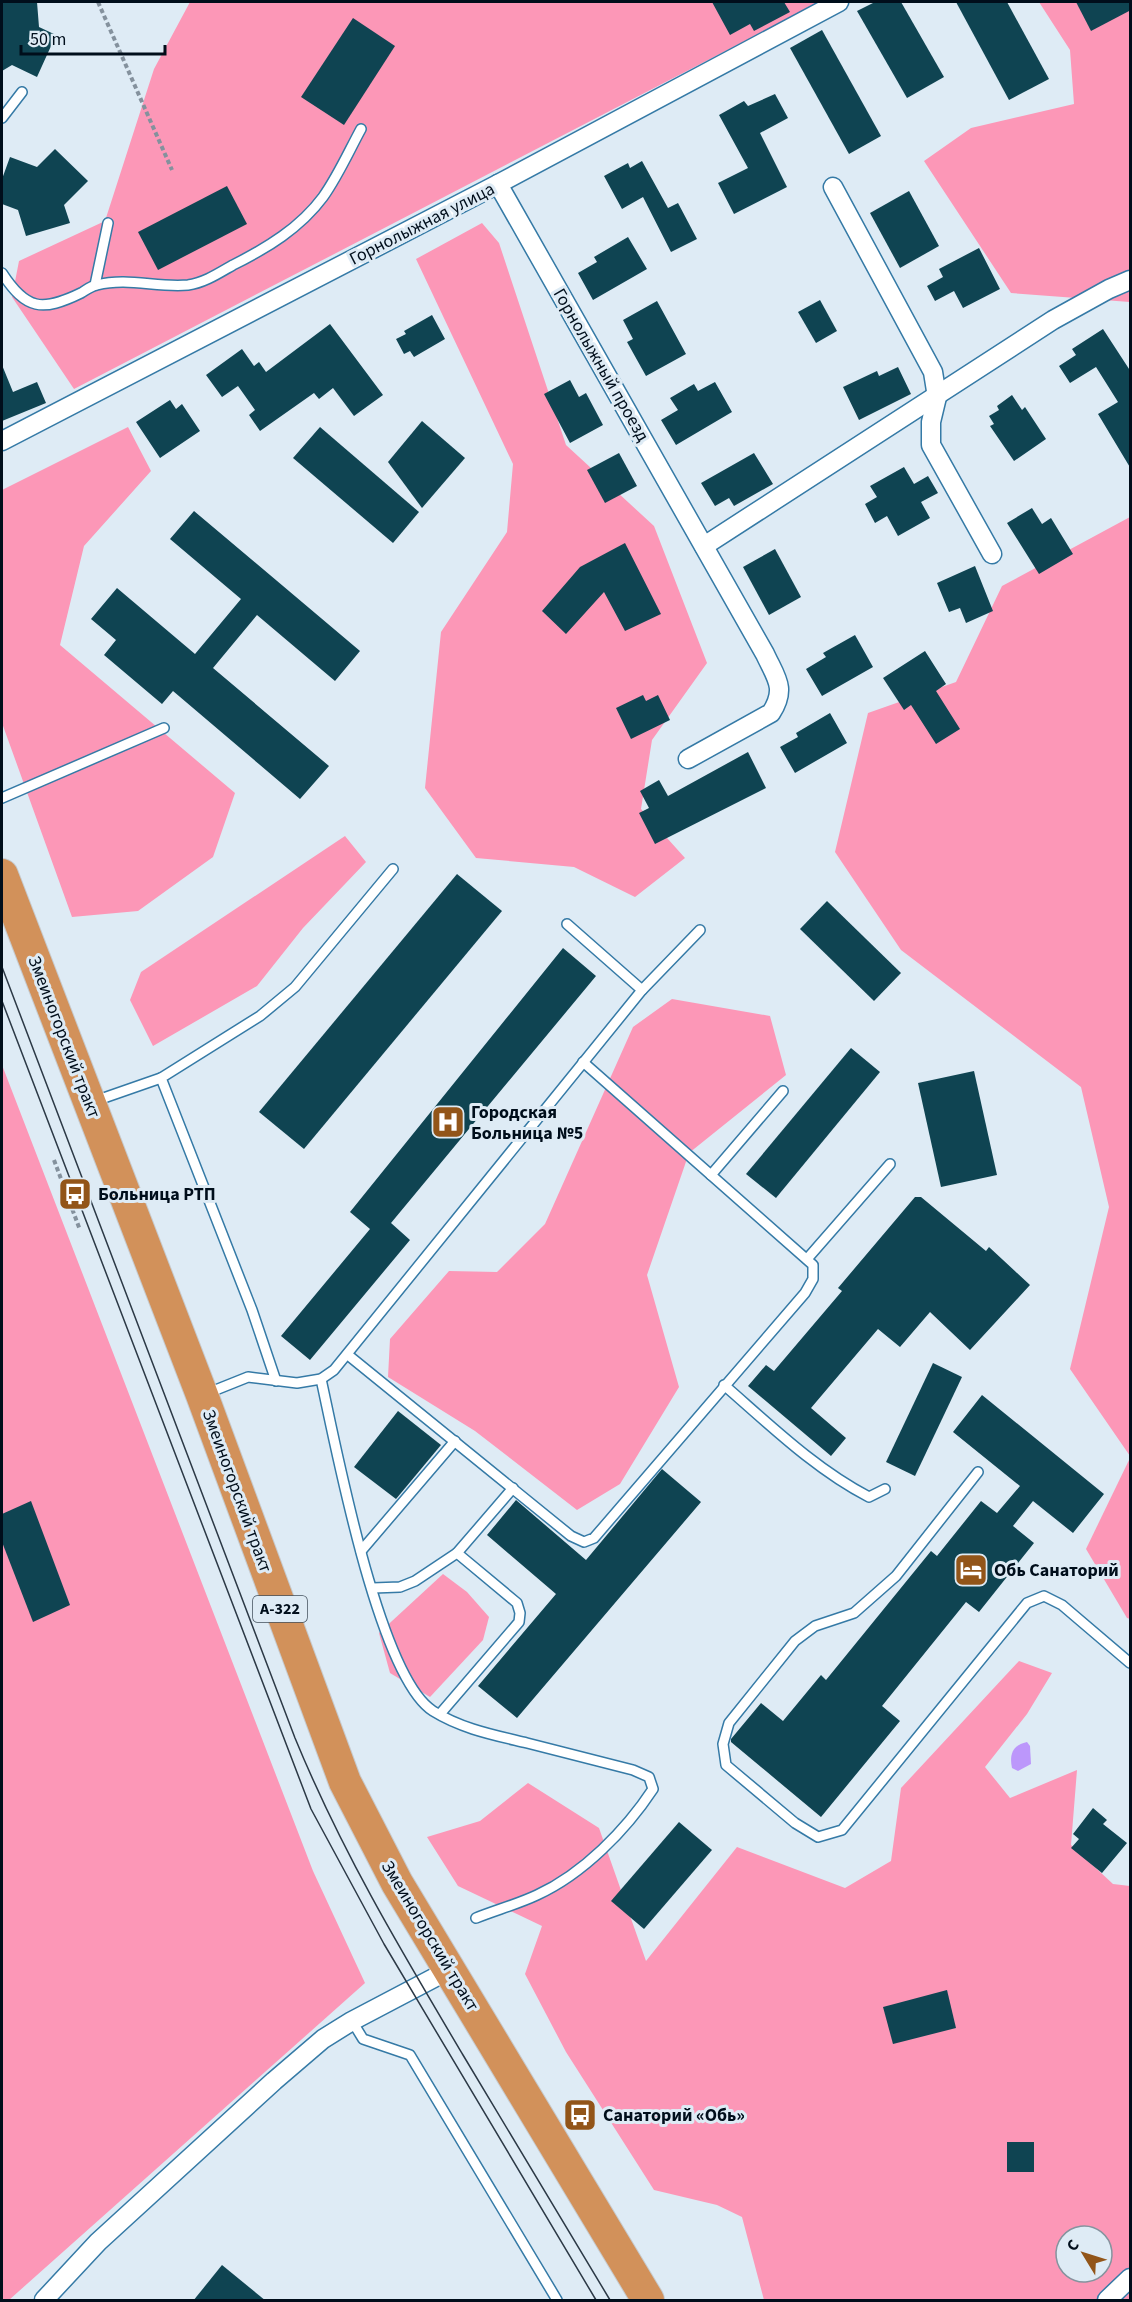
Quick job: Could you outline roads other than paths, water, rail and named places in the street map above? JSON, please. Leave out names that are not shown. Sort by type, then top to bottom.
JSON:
[{"type":"highway","name":"Змеиногорский тракт","points":[[2,875],[202,1395],[345,1782],[397,1883],[642,2298]]},
{"type":"street","name":"Горнолыжная улица","points":[[2,441],[498,184],[839,2]]},
{"type":"street","name":"Горнолыжный проезд","points":[[498,184],[765,654],[780,688],[778,701],[771,713],[688,759]]},
{"type":"street","points":[[832,187],[933,372],[937,397],[931,422],[931,445],[992,554]]},
{"type":"street","points":[[704,546],[1053,320],[1109,289],[1131,280]]},
{"type":"street","points":[[44,2301],[98,2242],[323,2039],[351,2021],[449,1970]]},
{"type":"street","points":[[1107,2301],[1131,2278]]},
{"type":"lane","points":[[2,118],[22,92]]},
{"type":"lane","points":[[2,273],[12,288],[27,302],[38,306],[50,306],[95,285],[139,281],[187,285],[200,282],[283,237],[306,217],[324,195],[361,129]]},
{"type":"lane","points":[[95,285],[108,223]]},
{"type":"lane","points":[[2,798],[164,728]]},
{"type":"lane","points":[[90,1102],[161,1078],[260,1016],[295,987],[393,869]]},
{"type":"lane","points":[[567,924],[642,990]]},
{"type":"lane","points":[[202,1395],[248,1377],[297,1383],[321,1379],[348,1355],[642,990],[700,930]]},
{"type":"lane","points":[[348,1355],[571,1536],[584,1542],[594,1538],[805,1293],[813,1279],[813,1265],[583,1062]]},
{"type":"lane","points":[[161,1078],[252,1310],[276,1381]]},
{"type":"lane","points":[[711,1175],[783,1091]]},
{"type":"lane","points":[[807,1259],[890,1164]]},
{"type":"lane","points":[[321,1379],[380,1622],[416,1696],[461,1726],[633,1770],[649,1777],[653,1789],[637,1813],[587,1863],[539,1894],[476,1918]]},
{"type":"lane","points":[[724,1385],[817,1464],[849,1487],[869,1497],[885,1489]]},
{"type":"lane","points":[[361,1551],[455,1441]]},
{"type":"lane","points":[[978,1472],[896,1576],[854,1613],[815,1626],[795,1641],[729,1723],[723,1744],[726,1765],[795,1823],[818,1837],[842,1830],[1027,1603],[1044,1596],[1062,1605],[1131,1663]]},
{"type":"lane","points":[[373,1588],[400,1587],[415,1581],[457,1553],[513,1488]]},
{"type":"lane","points":[[440,1714],[519,1622],[520,1613],[517,1603],[457,1553]]},
{"type":"lane","points":[[351,2021],[363,2039],[410,2055],[557,2301]]},
{"type":"tram line","points":[[2,967],[295,1738],[313,1780],[352,1860],[395,1938],[610,2300]]},
{"type":"tram line","points":[[2,1001],[311,1809],[384,1944],[596,2300]]},
{"type":"place","name":"Городская Больница №5","points":[[448,1122]]},
{"type":"place","name":"Больница РТП","points":[[75,1194]]},
{"type":"place","name":"Обь Санаторий","points":[[971,1570]]},
{"type":"place","name":"Санаторий «Обь»","points":[[580,2115]]}]
